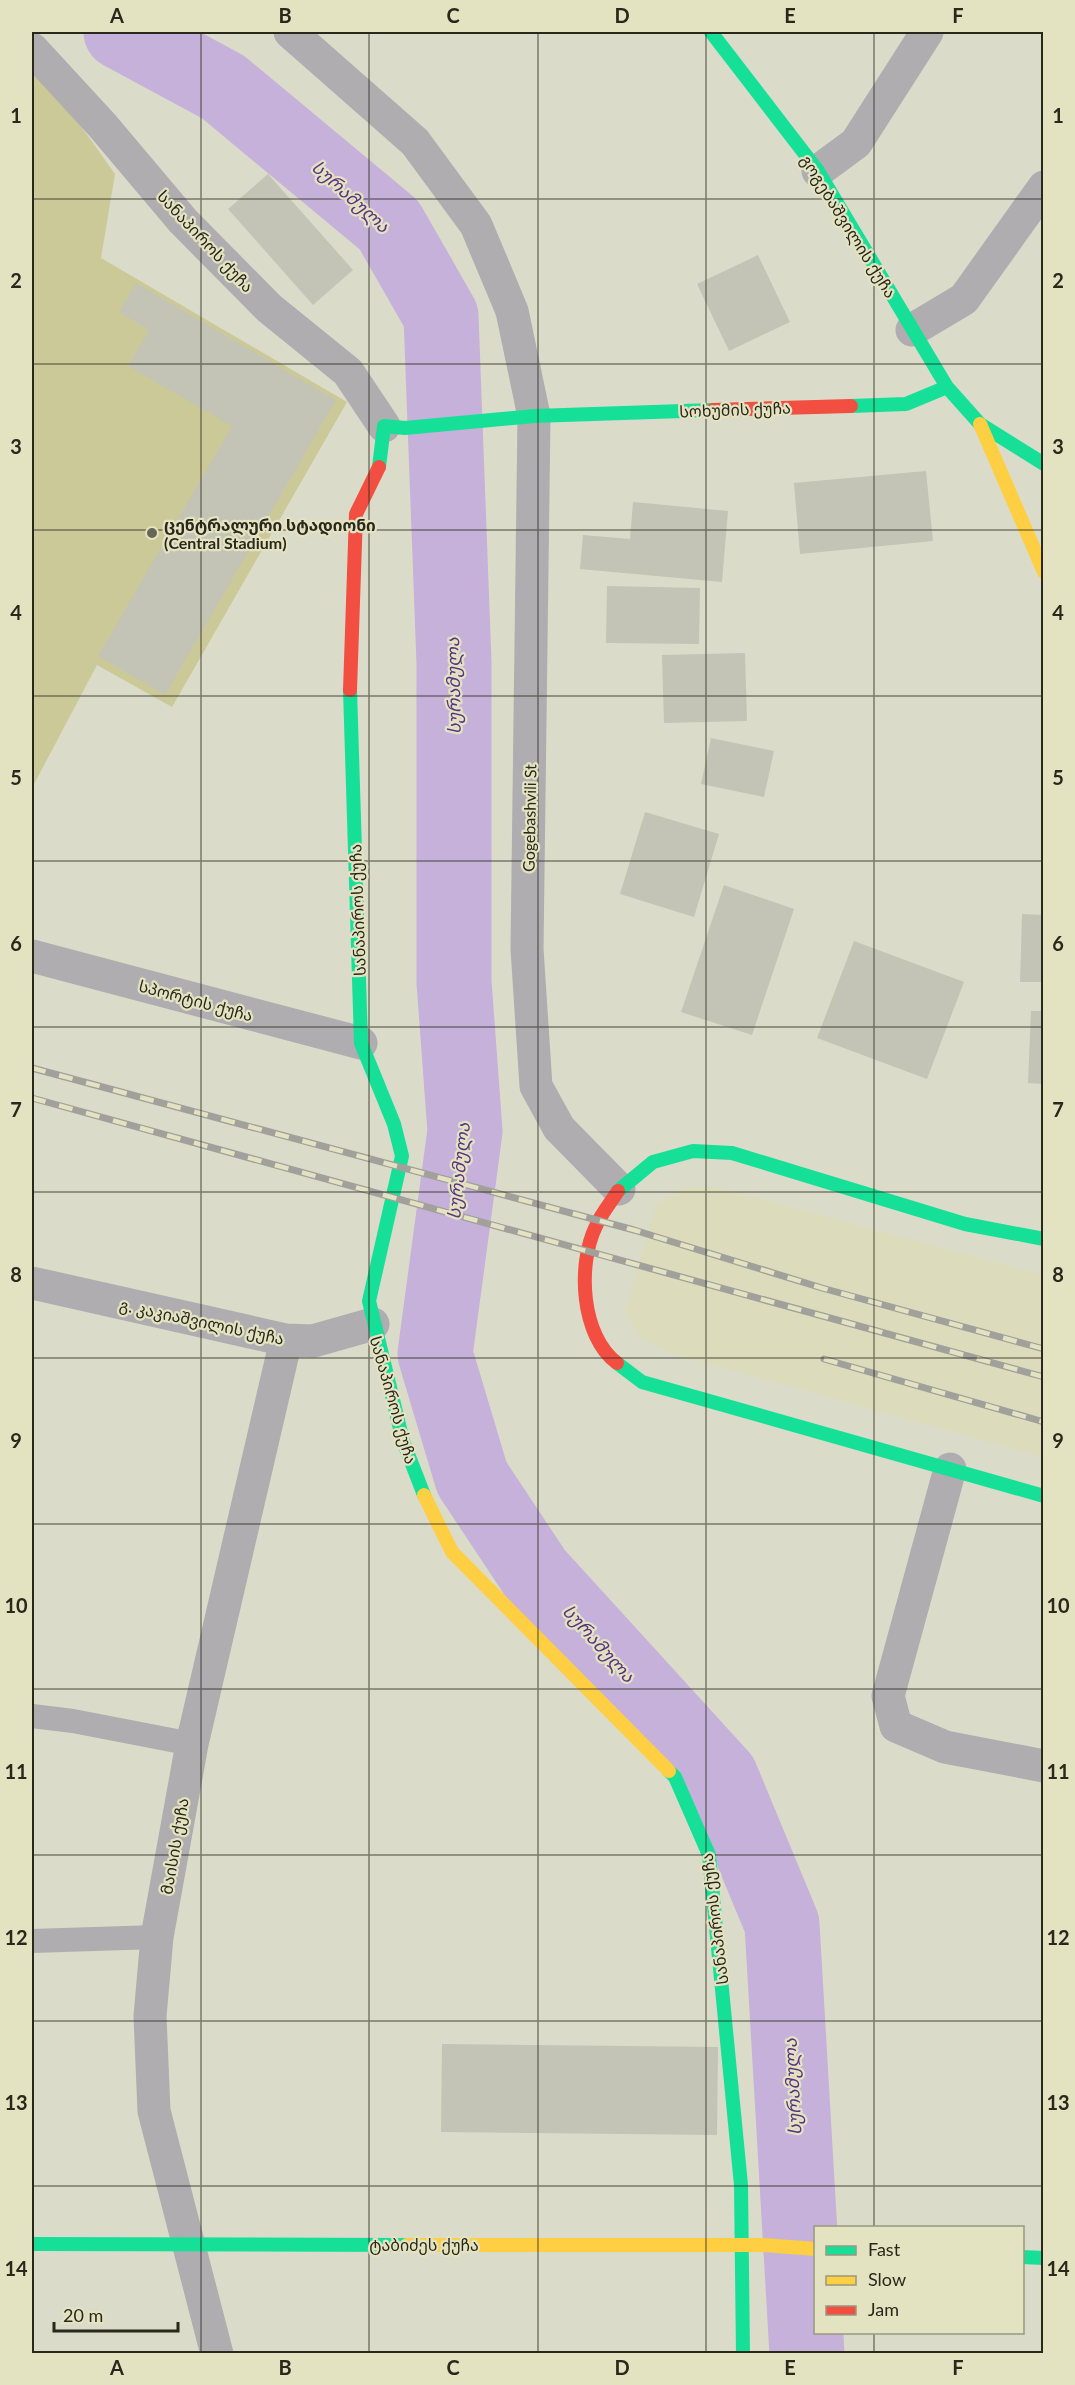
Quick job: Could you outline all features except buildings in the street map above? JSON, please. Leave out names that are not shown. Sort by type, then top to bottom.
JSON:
[{"type":"street","name":"Gogebashvili St","points":[[290,32],[415,142],[476,225],[512,311],[527,416],[527,949],[536,1086],[559,1128],[619,1189]]},
{"type":"street","name":"გოგებაშვილის ქუჩა","points":[[711,32],[818,171],[947,387],[980,424],[1044,464]]},
{"type":"street","points":[[818,171],[856,143],[927,32]]},
{"type":"street","name":"სანაპიროს ქუჩა","points":[[32,49],[102,125],[183,221],[269,308],[348,372],[395,427],[381,463],[356,514],[348,670],[361,1043],[394,1124],[402,1156],[369,1301],[373,1324],[403,1441],[422,1492],[452,1552],[675,1777],[709,1855],[741,2185],[743,2354]]},
{"type":"street","points":[[912,330],[964,299],[1044,187]]},
{"type":"street","name":"სოხუმის ქუჩა","points":[[395,427],[527,416],[906,404],[947,387]]},
{"type":"street","name":"გოგებაშვილის ქუჩა","points":[[980,424],[1044,572]]},
{"type":"street","name":"სპორტის ქუჩა","points":[[32,956],[361,1043]]},
{"type":"street","points":[[1044,1239],[965,1224],[732,1153],[693,1151],[653,1162],[619,1189],[595,1227],[584,1268],[587,1312],[606,1355],[642,1382],[1044,1496]]},
{"type":"street","name":"გ. კაკიაშვილის ქუჩა","points":[[32,1283],[286,1340],[313,1341],[373,1324]]},
{"type":"street","name":"მაისის ქუჩა","points":[[217,2354],[153,2111],[150,2016],[157,1937],[192,1744],[286,1340]]},
{"type":"street","points":[[950,1469],[888,1696],[896,1726],[945,1747],[1044,1766]]},
{"type":"street","name":"ტაბიძეს ქუჩა","points":[[32,2244],[763,2245],[814,2248]]},
{"type":"street","points":[[1024,2257],[1044,2258]]},
{"type":"lane","points":[[32,1716],[73,1721],[192,1744]]},
{"type":"lane","points":[[32,1941],[157,1937]]},
{"type":"shaded area","name":"ცენტრალური სტადიონი (Central Stadium)","points":[[32,57],[115,174],[101,258],[347,402],[172,707],[97,665],[32,788]]},
{"type":"shaded area","points":[[686,1187],[715,1187],[1043,1275],[1043,1457],[667,1352],[638,1335],[625,1311],[656,1205]]},
{"type":"waterway","name":"სურამულა","points":[[121,32],[223,87],[389,225],[441,316],[454,663],[454,982],[465,1131],[435,1354],[472,1478],[535,1573],[721,1777],[782,1924],[807,2354]]},
{"type":"railway","points":[[32,1068],[634,1230],[822,1288],[1044,1349]]},
{"type":"railway","points":[[32,1098],[1044,1377]]},
{"type":"railway","points":[[824,1359],[1044,1422]]},
{"type":"traffic: fast","points":[[711,32],[818,171],[947,387],[980,424],[1044,464]]},
{"type":"traffic: fast","points":[[851,406],[906,404],[947,387]]},
{"type":"traffic: fast","points":[[379,467],[384,426],[405,428],[534,416],[713,410]]},
{"type":"traffic: fast","points":[[350,690],[361,1043],[394,1124],[402,1156],[369,1301],[403,1441],[424,1495]]},
{"type":"traffic: fast","points":[[618,1191],[653,1162],[693,1151],[732,1153],[965,1224],[1044,1239]]},
{"type":"traffic: fast","points":[[617,1363],[642,1382],[1044,1496]]},
{"type":"traffic: fast","points":[[669,1771],[675,1777],[709,1855],[741,2185],[743,2354]]},
{"type":"traffic: fast","points":[[32,2244],[407,2245]]},
{"type":"traffic: fast","points":[[1024,2257],[1044,2258]]},
{"type":"traffic: slow","points":[[980,424],[1044,572]]},
{"type":"traffic: slow","points":[[424,1495],[452,1552],[669,1771]]},
{"type":"traffic: slow","points":[[407,2245],[763,2245],[814,2249]]},
{"type":"traffic: jam","points":[[713,410],[851,406]]},
{"type":"traffic: jam","points":[[350,690],[356,514],[379,467]]},
{"type":"traffic: jam","points":[[617,1363],[605,1351],[596,1336],[586,1299],[585,1279],[590,1242],[598,1222],[618,1191]]},
{"type":"place","name":"ცენტრალური სტადიონი (Central Stadium)","points":[[152,533]]}]
